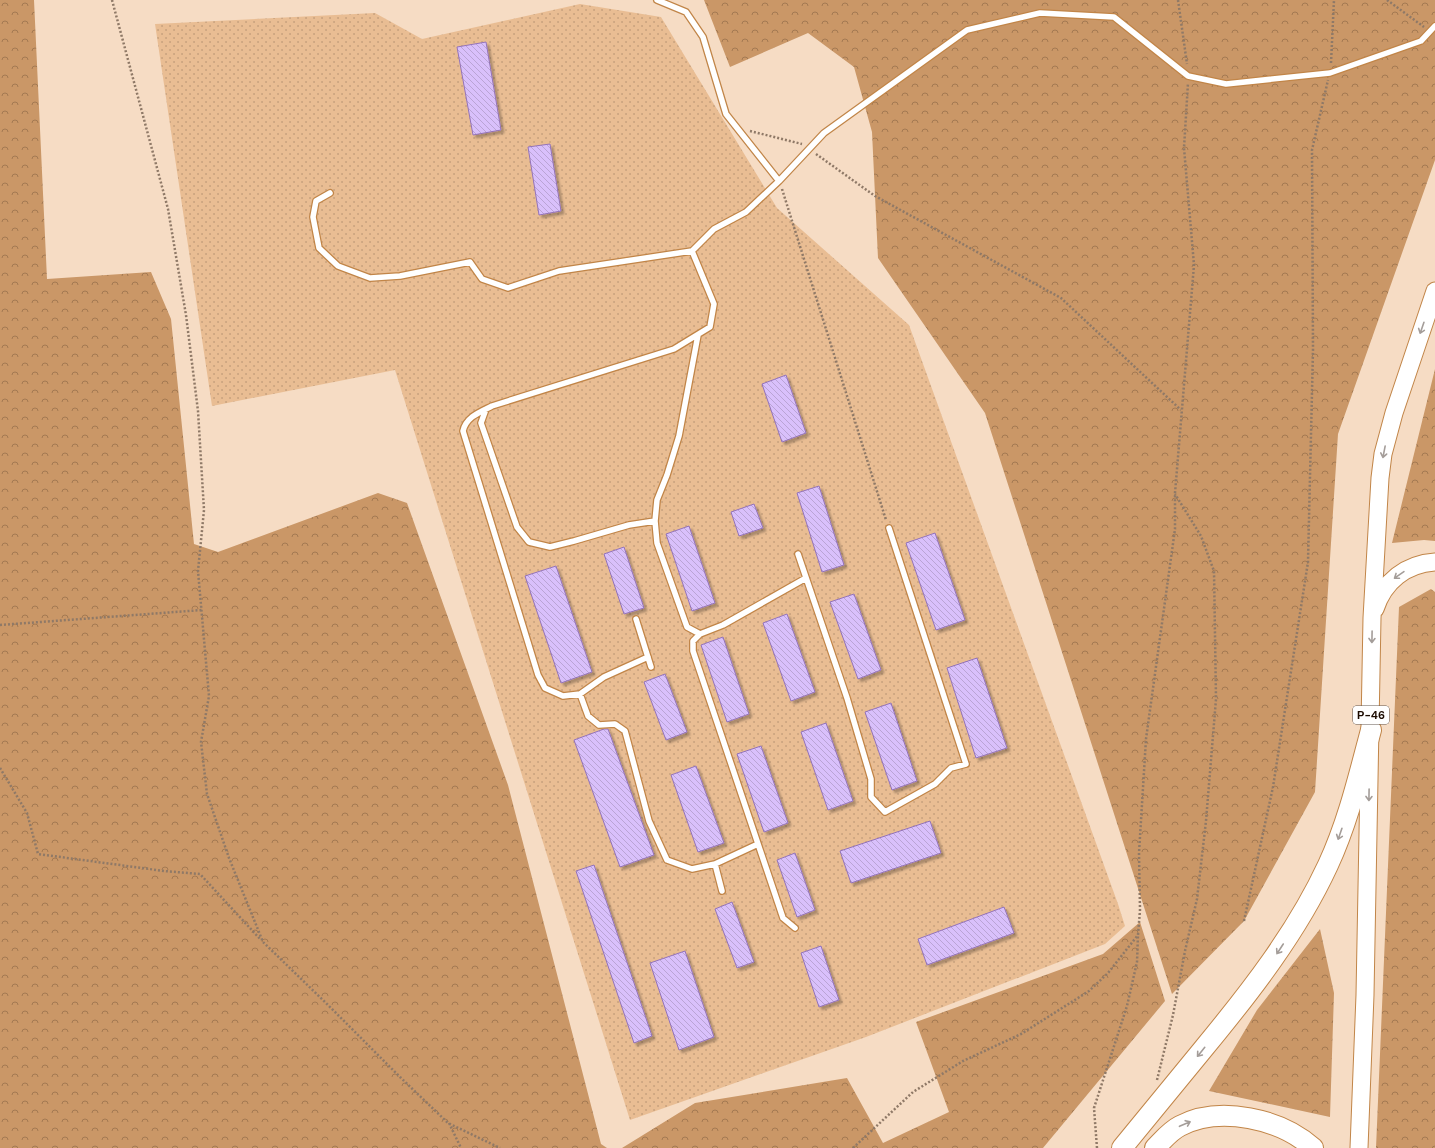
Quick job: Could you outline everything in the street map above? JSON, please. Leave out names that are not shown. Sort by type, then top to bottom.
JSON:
[{"type":"highway","points":[[1122,1148],[1256,983],[1302,914],[1316,890],[1336,847],[1351,802],[1371,730]]},
{"type":"highway","points":[[1155,1148],[1173,1131],[1182,1125],[1202,1118],[1222,1116],[1252,1119],[1283,1128],[1300,1137],[1313,1148]]},
{"type":"main road","name":"Р-46","points":[[1359,1148],[1371,730],[1372,618],[1377,507],[1383,454],[1394,413],[1435,291]]},
{"type":"main road","points":[[1372,618],[1375,607],[1384,589],[1398,574],[1417,565],[1435,562]]},
{"type":"lane","points":[[657,0],[686,12],[704,37],[726,114],[779,181]]},
{"type":"lane","points":[[330,193],[316,201],[313,217],[319,248],[338,266],[370,278],[400,276],[470,262],[482,279],[508,288],[560,271],[692,251],[714,229],[746,212],[779,181],[824,133],[967,30],[1040,13],[1114,17],[1188,76],[1226,84],[1330,73],[1421,41],[1435,26]]},
{"type":"lane","points":[[648,657],[604,676],[580,694],[563,696],[545,688],[538,675],[462,431],[465,423],[486,409],[674,348],[710,328],[714,304],[692,251]]},
{"type":"lane","points":[[698,335],[679,436],[668,475],[657,500],[654,521],[657,543],[687,627],[700,634]]},
{"type":"lane","points":[[486,409],[481,423],[517,527],[529,542],[550,547],[629,525],[654,521]]},
{"type":"lane","points":[[798,554],[847,698],[871,779],[871,797],[885,812],[935,784],[951,768],[966,764],[889,528]]},
{"type":"lane","points":[[795,928],[783,918],[693,651],[693,641],[700,634],[723,625],[806,578]]},
{"type":"lane","points":[[636,620],[651,667]]},
{"type":"lane","points":[[580,694],[588,716],[599,725],[615,724],[625,731],[649,821],[667,860],[692,869],[715,864],[758,844]]},
{"type":"lane","points":[[715,864],[722,891]]},
{"type":"path","points":[[112,0],[168,209],[186,315],[198,411],[204,499],[198,571],[208,696],[201,742],[207,794],[229,858],[262,942]]},
{"type":"path","points":[[1097,1148],[1094,1108],[1127,1006],[1138,962],[1140,910],[1139,853],[1146,739],[1175,529],[1175,493],[1194,265],[1184,148],[1188,76],[1178,0]]},
{"type":"path","points":[[1244,921],[1274,787],[1308,562],[1313,349],[1312,150],[1330,73],[1334,0]]},
{"type":"path","points":[[1387,0],[1430,32]]},
{"type":"path","points":[[737,128],[802,144],[875,196],[1061,298],[1181,410]]},
{"type":"path","points":[[779,181],[893,540]]},
{"type":"path","points":[[1155,1086],[1173,1015],[1185,951],[1197,899],[1206,821],[1216,700],[1214,570],[1201,536],[1175,493]]},
{"type":"path","points":[[0,625],[202,610]]},
{"type":"path","points":[[0,768],[28,813],[38,854],[164,871],[200,874],[262,942],[448,1123],[500,1148]]},
{"type":"path","points":[[853,1148],[913,1092],[963,1061],[1021,1034],[1089,991],[1108,973],[1138,935]]},
{"type":"path","points":[[448,1123],[461,1148]]},
{"type":"shaded area","points":[[580,4],[661,17],[777,208],[909,325],[1125,926],[1105,944],[866,1037],[630,1120],[395,370],[212,406],[155,24],[375,13],[422,39]]},
{"type":"green space","points":[[0,0],[34,0],[47,279],[151,272],[171,319],[194,544],[218,552],[378,493],[407,503],[508,785],[601,1144],[607,1148],[0,1148]]},
{"type":"green space","points":[[704,0],[1435,0],[1435,160],[1338,434],[1315,792],[1244,921],[1172,994],[985,413],[878,258],[872,132],[854,67],[808,33],[730,67]]},
{"type":"green space","points":[[1435,369],[1435,541],[1424,540],[1392,543]]},
{"type":"green space","points":[[1431,589],[1435,592],[1435,1148],[1376,1148],[1399,607]]},
{"type":"green space","points":[[1140,922],[1165,1001],[1043,1148],[622,1148],[695,1103],[847,1078],[883,1143],[949,1112],[916,1022],[1103,954]]},
{"type":"green space","points":[[1320,929],[1334,993],[1330,1117],[1209,1091],[1257,1010]]},
{"type":"building","points":[[486,42],[501,130],[473,135],[457,47]]},
{"type":"building","points":[[550,144],[561,211],[539,215],[528,147]]},
{"type":"building","points":[[786,375],[806,433],[782,442],[762,384]]},
{"type":"building","points":[[819,486],[844,565],[822,572],[797,493]]},
{"type":"building","points":[[754,504],[763,528],[739,536],[731,512]]},
{"type":"building","points":[[689,526],[715,603],[692,611],[666,534]]},
{"type":"building","points":[[935,533],[965,620],[936,630],[906,543]]},
{"type":"building","points":[[624,547],[644,608],[624,614],[604,554]]},
{"type":"building","points":[[556,566],[592,672],[561,683],[525,576]]},
{"type":"building","points":[[854,594],[881,670],[858,679],[830,602]]},
{"type":"building","points":[[787,614],[815,692],[791,701],[763,623]]},
{"type":"building","points":[[723,637],[749,714],[727,722],[701,645]]},
{"type":"building","points":[[977,658],[1007,748],[976,758],[947,668]]},
{"type":"building","points":[[665,674],[687,732],[666,740],[644,682]]},
{"type":"building","points":[[891,703],[917,781],[892,790],[865,712]]},
{"type":"building","points":[[826,723],[853,801],[828,810],[801,732]]},
{"type":"building","points":[[604,729],[608,729],[654,855],[620,867],[574,740]]},
{"type":"building","points":[[761,746],[788,823],[764,832],[737,754]]},
{"type":"building","points":[[696,766],[724,843],[698,852],[671,775]]},
{"type":"building","points":[[930,821],[941,853],[851,883],[840,851]]},
{"type":"building","points":[[795,853],[815,910],[797,917],[777,860]]},
{"type":"building","points":[[594,865],[652,1036],[634,1043],[576,871]]},
{"type":"building","points":[[732,902],[754,962],[737,968],[715,909]]},
{"type":"building","points":[[1004,907],[1014,933],[927,965],[918,939]]},
{"type":"building","points":[[821,946],[839,1000],[819,1007],[801,953]]},
{"type":"building","points":[[685,951],[714,1037],[679,1050],[650,963]]}]
